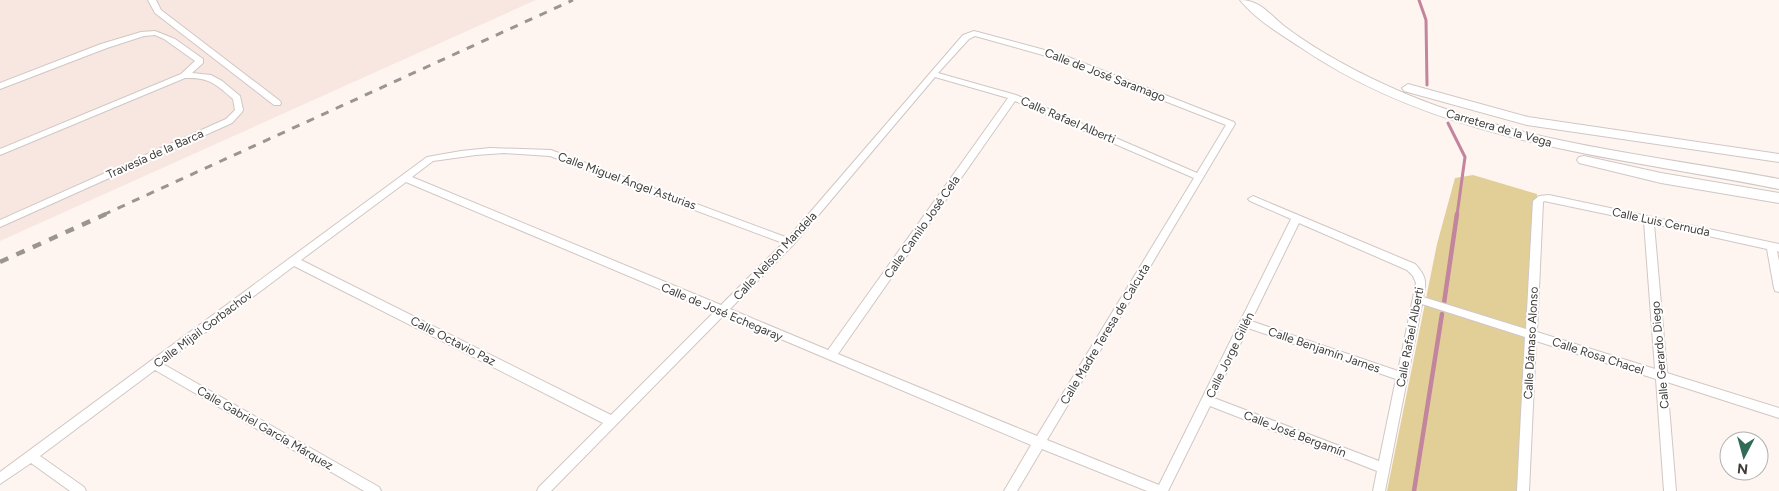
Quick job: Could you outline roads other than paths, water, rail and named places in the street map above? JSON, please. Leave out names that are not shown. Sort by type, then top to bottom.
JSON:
[{"type":"main road","name":"Carretera de la Vega","points":[[1246,0],[1298,42],[1372,82],[1459,117],[1546,142],[1779,184]]},
{"type":"main road","name":"Carretera de la Vega","points":[[1260,0],[1321,45],[1357,65],[1456,108],[1541,133],[1779,176]]},
{"type":"main road","points":[[1372,82],[1406,102],[1453,120],[1536,147],[1635,172],[1779,198]]},
{"type":"main road","points":[[1408,88],[1495,114],[1541,124],[1779,158]]},
{"type":"street","points":[[152,0],[158,11],[277,104]]},
{"type":"street","name":"Travesía de la Barca","points":[[0,86],[126,39],[155,33],[182,46],[200,61],[184,76]]},
{"type":"street","name":"Calle de José Saramago","points":[[933,74],[966,37],[974,33],[1060,57],[1231,124],[1199,177]]},
{"type":"street","name":"Travesía de la Barca","points":[[0,152],[184,76],[202,74],[213,77],[237,98],[239,110],[230,121],[0,224]]},
{"type":"street","name":"Calle Rafael Alberti","points":[[933,74],[1013,97],[1199,177]]},
{"type":"street","name":"Calle Nelson Mandela","points":[[543,491],[723,312],[790,242],[933,74]]},
{"type":"street","name":"Calle Camilo José Cela","points":[[830,356],[1013,97]]},
{"type":"street","name":"Calle Miguel Ángel Asturias","points":[[405,178],[430,160],[470,151],[512,149],[551,153],[790,242]]},
{"type":"street","name":"Calle Madre Teresa de Calcuta","points":[[1010,491],[1199,177]]},
{"type":"street","name":"Calle de José Echegaray","points":[[405,178],[723,312],[1040,443],[1162,491]]},
{"type":"street","name":"Calle Mijail Gorbachov","points":[[0,479],[405,178]]},
{"type":"street","name":"Calle Luis Cernuda","points":[[1542,198],[1775,247]]},
{"type":"street","name":"Calle Dámaso Alonso","points":[[1523,491],[1538,205],[1542,198]]},
{"type":"street","name":"Calle Rafael Alberti","points":[[1253,199],[1411,267],[1418,274],[1421,283],[1418,300],[1379,491]]},
{"type":"street","name":"Calle Jorge Gillén","points":[[1162,491],[1297,218]]},
{"type":"street","name":"Calle Gerardo Diego","points":[[1649,220],[1670,491]]},
{"type":"street","points":[[1775,247],[1779,288]]},
{"type":"street","name":"Calle Octavio Paz","points":[[293,261],[613,422]]},
{"type":"street","name":"Calle Rosa Chacel","points":[[1418,300],[1779,413]]},
{"type":"street","name":"Calle Benjamín Jarnes","points":[[1245,322],[1402,377]]},
{"type":"street","name":"Calle Gabriel García Márquez","points":[[155,365],[375,491]]},
{"type":"street","name":"Calle José Bergamín","points":[[1207,400],[1384,468]]},
{"type":"street","points":[[31,456],[80,491]]},
{"type":"waterway","points":[[1419,0],[1426,20],[1427,85]]},
{"type":"waterway","points":[[1448,123],[1465,157],[1457,215]]},
{"type":"waterway","points":[[1444,303],[1457,214]]},
{"type":"waterway","points":[[1414,491],[1442,314]]},
{"type":"railway","points":[[103,215],[573,0]]},
{"type":"railway","points":[[0,262],[106,214]]}]
